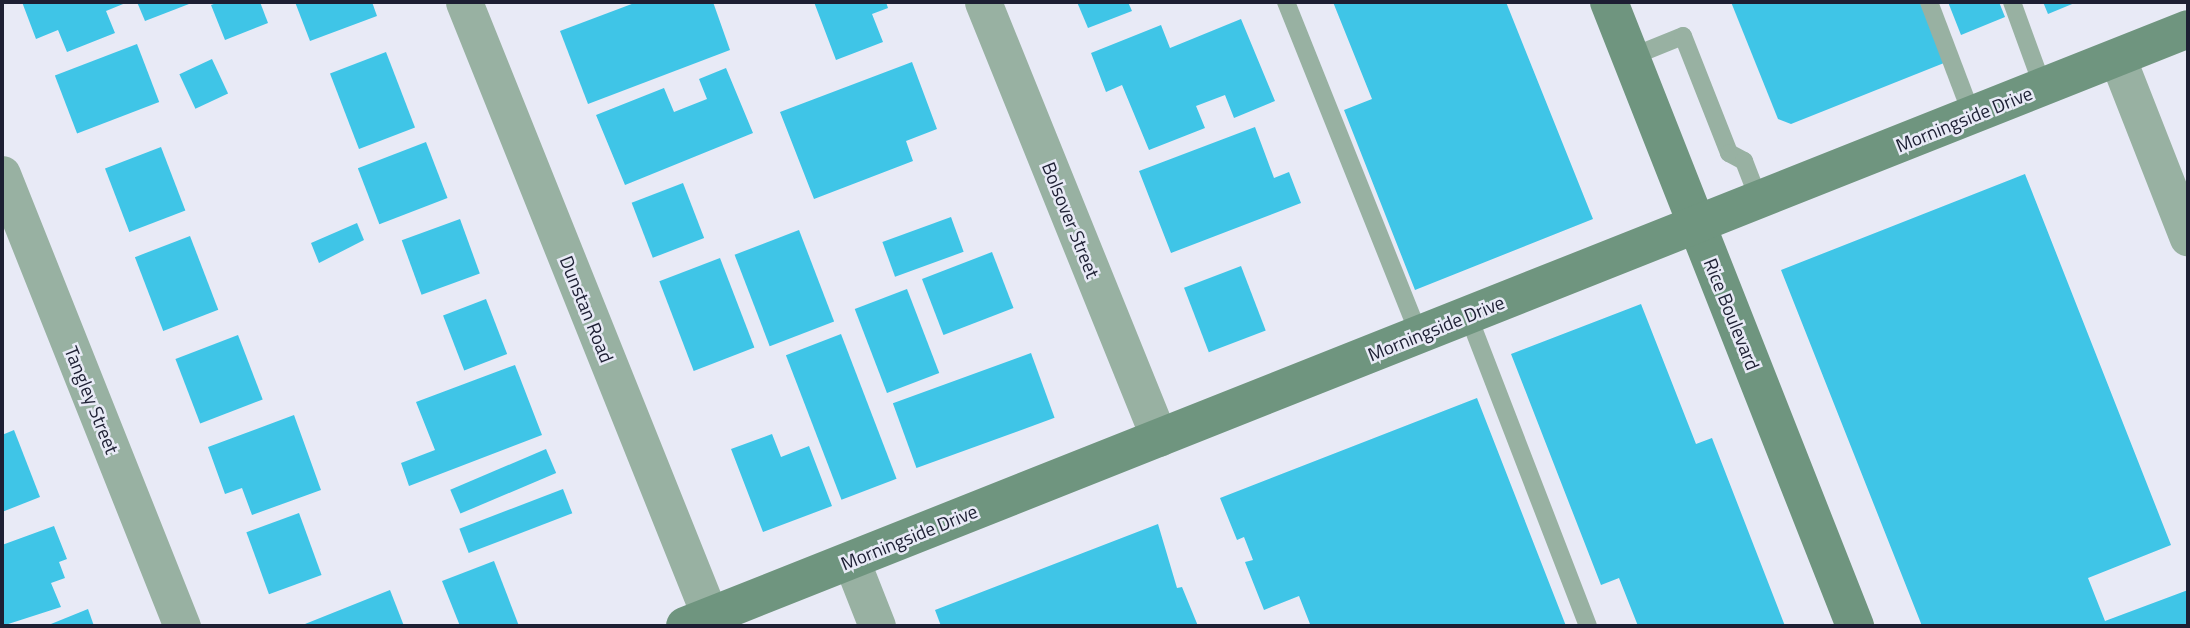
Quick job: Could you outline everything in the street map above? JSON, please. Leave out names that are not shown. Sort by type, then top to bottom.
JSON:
[{"type":"street","name":"Dunstan Road","points":[[464,2],[697,621]]},
{"type":"street","name":"Bolsover Street","points":[[983,2],[1158,438]]},
{"type":"street","name":"Rice Boulevard","points":[[1609,2],[1855,626]]},
{"type":"street","name":"Morningside Drive","points":[[697,621],[2188,29]]},
{"type":"street","points":[[2117,57],[2188,238]]},
{"type":"street","name":"Tangley Street","points":[[2,174],[182,626]]},
{"type":"street","points":[[851,560],[877,626]]},
{"type":"lane","points":[[1286,2],[1419,335]]},
{"type":"lane","points":[[1929,2],[1972,115]]},
{"type":"lane","points":[[2012,2],[2043,87]]},
{"type":"lane","points":[[1631,57],[1683,36],[1729,153],[1744,161],[1759,200]]},
{"type":"lane","points":[[1468,315],[1588,626]]},
{"type":"building","points":[[22,2],[128,2],[106,11],[115,33],[67,52],[58,30],[36,39]]},
{"type":"building","points":[[137,2],[188,2],[189,4],[145,21]]},
{"type":"building","points":[[219,2],[260,2],[268,23],[225,40],[211,5]]},
{"type":"building","points":[[295,2],[372,2],[377,16],[310,41]]},
{"type":"building","points":[[637,2],[713,2],[730,50],[588,104],[560,31]]},
{"type":"building","points":[[814,2],[886,2],[888,8],[872,14],[883,42],[836,60]]},
{"type":"building","points":[[1077,2],[1128,2],[1132,11],[1088,28]]},
{"type":"building","points":[[1333,2],[1506,2],[1593,219],[1415,290],[1344,110],[1372,99]]},
{"type":"building","points":[[1731,2],[1920,2],[1944,63],[1791,124],[1778,119]]},
{"type":"building","points":[[1948,2],[1999,2],[2005,17],[1961,35]]},
{"type":"building","points":[[2043,2],[2077,2],[2048,14]]},
{"type":"building","points":[[1241,19],[1275,101],[1234,118],[1225,95],[1196,106],[1205,128],[1149,150],[1122,85],[1106,92],[1091,53],[1161,25],[1170,48]]},
{"type":"building","points":[[137,44],[159,102],[77,133],[55,76]]},
{"type":"building","points":[[386,52],[415,128],[359,149],[330,74]]},
{"type":"building","points":[[212,59],[228,93],[195,109],[179,74]]},
{"type":"building","points":[[912,62],[937,129],[906,141],[913,161],[814,199],[780,112]]},
{"type":"building","points":[[726,68],[753,133],[625,185],[596,115],[664,88],[674,112],[707,99],[699,79]]},
{"type":"building","points":[[1255,127],[1274,178],[1289,172],[1301,203],[1171,253],[1139,171]]},
{"type":"building","points":[[426,142],[448,198],[379,224],[358,168]]},
{"type":"building","points":[[161,147],[185,210],[129,232],[105,169]]},
{"type":"building","points":[[2025,174],[2171,545],[2088,578],[2105,621],[2188,590],[2188,626],[1922,626],[1781,270]]},
{"type":"building","points":[[683,183],[704,238],[653,258],[632,203]]},
{"type":"building","points":[[951,217],[964,252],[895,277],[882,242]]},
{"type":"building","points":[[460,219],[480,274],[422,295],[402,240]]},
{"type":"building","points":[[357,223],[364,240],[319,263],[311,243]]},
{"type":"building","points":[[799,230],[834,321],[770,346],[735,255]]},
{"type":"building","points":[[190,236],[218,310],[163,331],[135,257]]},
{"type":"building","points":[[992,252],[1014,308],[943,335],[922,279]]},
{"type":"building","points":[[720,258],[754,348],[694,371],[659,281]]},
{"type":"building","points":[[1241,266],[1266,330],[1209,352],[1184,288]]},
{"type":"building","points":[[907,289],[939,373],[887,393],[855,309]]},
{"type":"building","points":[[486,299],[507,354],[464,371],[443,315]]},
{"type":"building","points":[[1641,304],[1696,444],[1712,438],[1785,626],[1638,626],[1619,578],[1601,585],[1511,354]]},
{"type":"building","points":[[841,334],[897,479],[841,500],[786,355]]},
{"type":"building","points":[[238,335],[263,399],[200,423],[175,359]]},
{"type":"building","points":[[1031,353],[1055,418],[916,468],[893,403]]},
{"type":"building","points":[[515,365],[542,435],[409,486],[401,463],[435,450],[416,402]]},
{"type":"building","points":[[1477,398],[1566,626],[1305,626],[1310,624],[1299,596],[1264,610],[1245,562],[1253,560],[1244,537],[1237,540],[1220,498]]},
{"type":"building","points":[[294,415],[321,490],[252,515],[242,488],[225,494],[208,447]]},
{"type":"building","points":[[14,430],[40,497],[2,512],[2,435]]},
{"type":"building","points":[[772,434],[781,457],[809,446],[832,506],[763,532],[731,449]]},
{"type":"building","points":[[546,449],[556,473],[460,514],[450,490]]},
{"type":"building","points":[[563,489],[572,513],[469,553],[459,529]]},
{"type":"building","points":[[299,513],[322,575],[269,594],[246,532]]},
{"type":"building","points":[[1158,524],[1177,588],[1182,587],[1198,626],[941,626],[935,610]]},
{"type":"building","points":[[54,526],[67,559],[59,562],[65,578],[51,583],[61,607],[2,626],[2,545]]},
{"type":"building","points":[[494,561],[519,626],[460,626],[442,581]]},
{"type":"building","points":[[390,590],[404,626],[300,626]]},
{"type":"building","points":[[88,609],[94,626],[46,626]]}]
